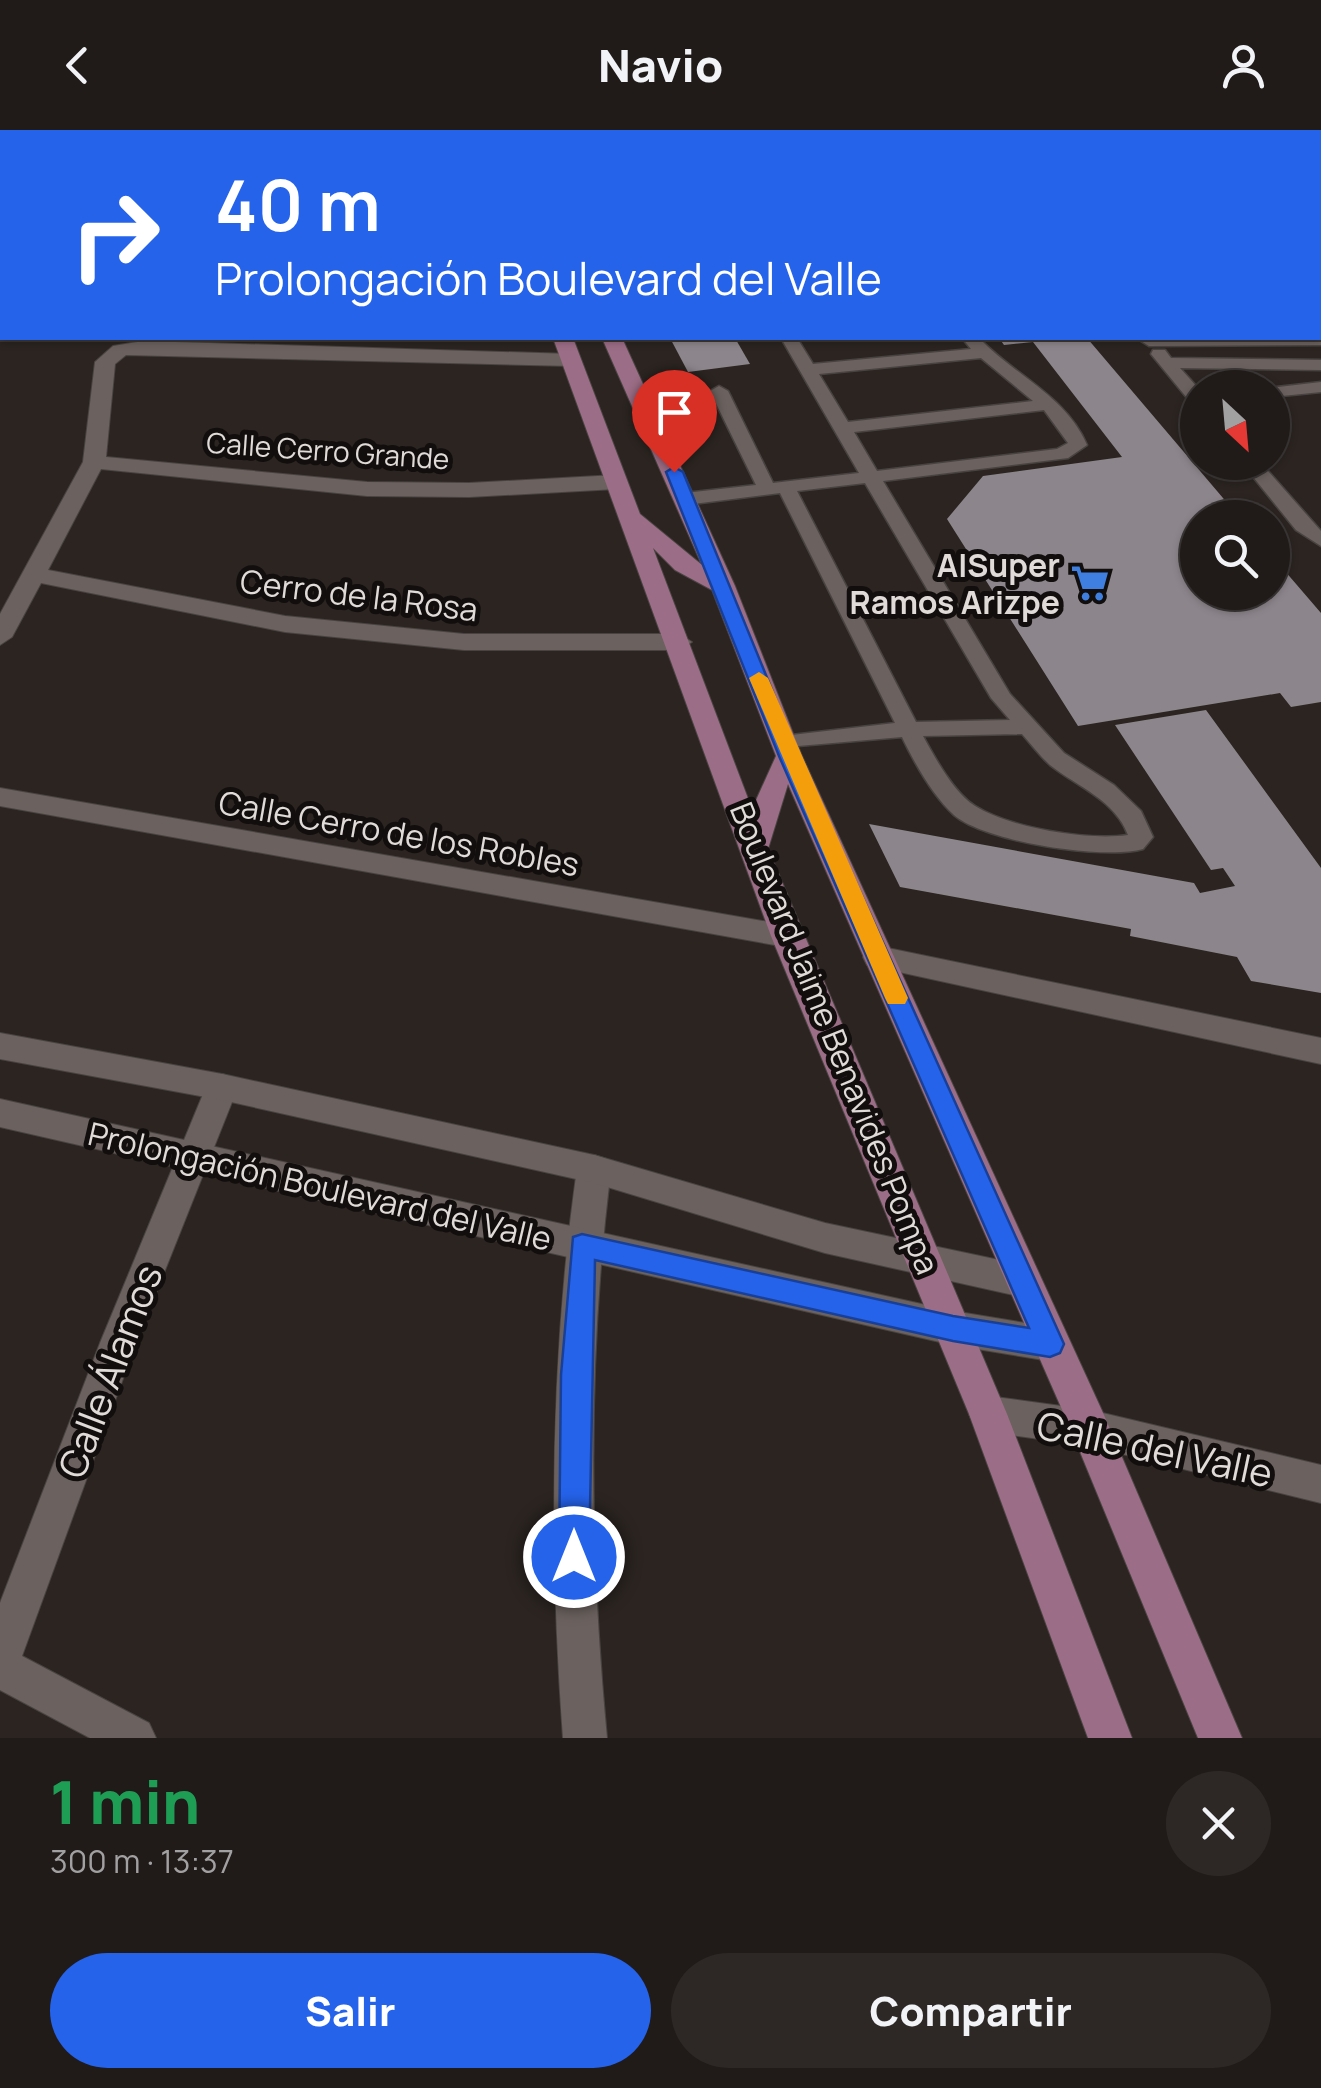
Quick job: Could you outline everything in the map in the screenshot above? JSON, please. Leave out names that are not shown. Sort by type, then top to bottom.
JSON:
[{"type":"main road","name":"Boulevard Jaime Benavides Pompa","points":[[613,340],[723,586],[786,750],[1090,1428],[1220,1738]]},
{"type":"main road","name":"Boulevard Jaime Benavides Pompa","points":[[567,349],[786,936],[988,1414],[1110,1738]]},
{"type":"main road","points":[[622,495],[684,565],[723,586]]},
{"type":"main road","points":[[754,848],[786,750]]},
{"type":"street","points":[[0,637],[94,462],[105,362],[120,350],[567,349]]},
{"type":"street","name":"Calle Cerro Grande","points":[[94,462],[368,488],[622,495]]},
{"type":"street","name":"Cerro de la Rosa","points":[[34,574],[285,624],[464,642],[679,642]]},
{"type":"street","name":"Calle Cerro de los Robles","points":[[0,797],[786,936]]},
{"type":"street","points":[[878,956],[1321,1051]]},
{"type":"street","points":[[0,1046],[222,1086],[594,1169],[926,1263],[1024,1281]]},
{"type":"street","name":"Calle Álamos","points":[[0,1658],[118,1343],[222,1086]]},
{"type":"street","name":"Prolongación Boulevard del Valle","points":[[0,1113],[953,1328],[1050,1344]]},
{"type":"street","points":[[585,1738],[574,1593],[575,1375],[582,1245],[594,1169]]},
{"type":"street","name":"Calle del Valle","points":[[988,1414],[1090,1428],[1321,1484]]},
{"type":"street","points":[[0,1667],[134,1738]]},
{"type":"lane","points":[[719,390],[947,793],[978,820],[1100,847],[1135,844],[1141,837],[1133,818],[1025,728],[1002,698],[790,340]]},
{"type":"lane","points":[[1148,340],[1180,379]]},
{"type":"lane","points":[[685,498],[874,478],[1072,450],[1078,444],[1077,437],[1048,404],[976,345],[808,370]]},
{"type":"lane","points":[[1166,363],[1321,365]]},
{"type":"lane","points":[[1290,390],[1321,387]]},
{"type":"lane","points":[[843,428],[1048,404]]},
{"type":"lane","points":[[1265,480],[1303,526],[1321,540]]},
{"type":"lane","points":[[786,750],[909,729],[1025,728]]},
{"type":"building","points":[[671,340],[736,340],[750,364],[688,372]]},
{"type":"building","points":[[1000,340],[1089,340],[1180,447],[1180,480],[1208,480],[1225,500],[1180,500],[1180,610],[1290,610],[1290,577],[1321,613],[1321,702],[1291,707],[1280,693],[1078,726],[947,519],[983,476],[1122,457],[1033,342],[1004,345]]},
{"type":"building","points":[[1206,710],[1321,868],[1321,993],[1251,981],[1237,957],[1130,936],[1131,929],[900,887],[869,824],[1194,883],[1200,893],[1235,886],[1223,868],[1211,870],[1115,725]]},
{"type":"slow traffic","points":[[759,678],[789,756],[896,998]]},
{"type":"place","name":"AlSuper Ramos Arizpe","points":[[1090,583]]},
{"type":"route","points":[[574,1557],[575,1375],[582,1245],[953,1328],[1050,1344],[789,756],[674,472]]}]
